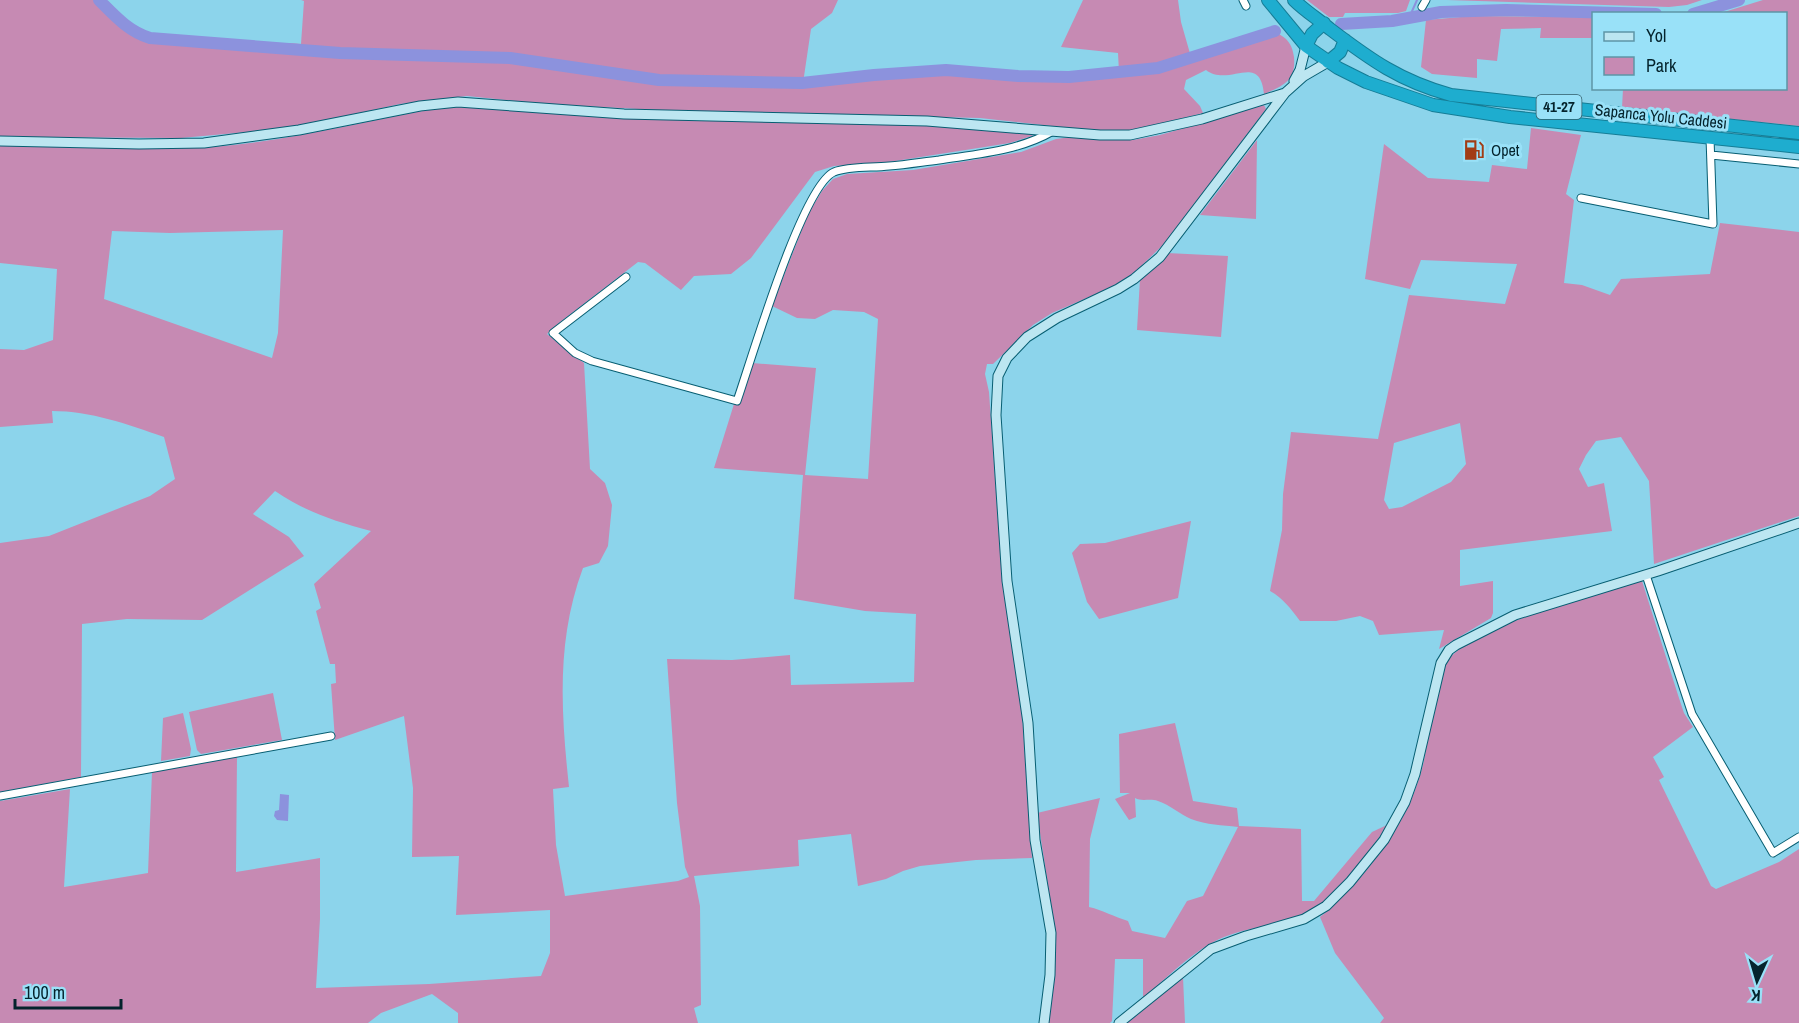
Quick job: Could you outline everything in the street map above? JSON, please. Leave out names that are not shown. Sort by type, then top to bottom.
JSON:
[{"type":"highway","name":"Sapanca Yolu Caddesi","points":[[1268,0],[1306,46],[1328,62],[1366,81],[1449,109],[1799,147]]},
{"type":"highway","name":"Sapanca Yolu Caddesi","points":[[1294,0],[1323,24],[1391,72],[1419,85],[1451,95],[1799,134]]},
{"type":"highway","points":[[1306,46],[1312,34],[1323,24]]},
{"type":"highway","points":[[1328,62],[1340,52],[1345,40]]},
{"type":"street","points":[[1044,1023],[1050,975],[1051,933],[1035,840],[1028,723],[1006,576],[996,415],[998,376],[1007,358],[1027,337],[1057,318],[1118,290],[1160,257],[1288,90],[1300,70],[1306,46]]},
{"type":"street","points":[[0,141],[139,144],[204,142],[299,130],[420,106],[458,102],[624,114],[927,121],[1100,135],[1130,135],[1202,119],[1288,90],[1304,76],[1328,62]]},
{"type":"street","points":[[626,277],[553,333],[584,358],[737,401],[800,222],[816,191],[828,176],[843,170],[895,166],[1003,150],[1031,142],[1053,130]]},
{"type":"street","points":[[1581,198],[1713,224],[1710,138]]},
{"type":"street","points":[[1711,155],[1799,164]]},
{"type":"street","points":[[1119,1023],[1211,949],[1304,919],[1326,906],[1350,882],[1384,840],[1405,802],[1415,774],[1441,663],[1449,650],[1465,639],[1515,615],[1646,575],[1799,523]]},
{"type":"street","points":[[1646,575],[1692,714],[1767,843],[1773,853],[1799,837]]},
{"type":"street","points":[[0,796],[331,736]]},
{"type":"green space","points":[[0,0],[99,0],[128,27],[150,38],[272,47],[289,43],[301,44],[304,1],[301,0],[838,0],[832,13],[811,29],[803,83],[946,70],[1019,76],[1069,77],[1119,72],[1118,53],[1061,47],[1083,0],[1178,0],[1181,22],[1191,57],[1275,31],[1290,45],[1294,54],[1294,65],[1291,77],[1287,81],[1264,94],[1261,81],[1250,72],[1224,75],[1206,70],[1186,80],[1184,89],[1200,106],[1203,113],[1131,132],[1097,131],[980,118],[676,111],[545,104],[467,96],[400,104],[292,128],[181,138],[0,137]]},
{"type":"green space","points":[[1307,0],[1410,0],[1406,11],[1398,13],[1345,13],[1343,17],[1329,17]]},
{"type":"green space","points":[[1447,0],[1702,0],[1669,7]]},
{"type":"green space","points":[[1763,0],[1799,0],[1799,126],[1622,108],[1623,90],[1787,90],[1787,12],[1724,12]]},
{"type":"green space","points":[[1473,16],[1592,17],[1592,38],[1540,38],[1541,28],[1501,29],[1497,61],[1477,59],[1477,78],[1432,74],[1421,67],[1426,20]]},
{"type":"green space","points":[[1264,105],[1266,109],[1164,244],[1134,273],[1110,288],[1052,313],[1033,325],[993,364],[987,364],[985,374],[989,392],[1002,579],[1022,714],[1032,858],[976,860],[920,866],[886,879],[858,886],[851,834],[798,840],[799,866],[694,876],[700,906],[701,1005],[694,1008],[698,1023],[458,1023],[458,1013],[432,994],[381,1013],[368,1023],[0,1023],[0,801],[70,789],[64,887],[148,873],[152,772],[237,756],[236,872],[320,858],[320,919],[316,988],[429,984],[541,976],[550,953],[550,910],[456,915],[459,856],[412,857],[413,788],[404,716],[335,740],[331,684],[336,683],[335,664],[330,664],[316,611],[321,608],[314,584],[371,531],[321,515],[275,491],[253,514],[289,537],[304,556],[202,620],[127,619],[82,624],[81,777],[0,792],[0,543],[49,536],[150,496],[175,479],[164,437],[123,423],[81,413],[52,411],[53,423],[0,427],[0,349],[24,350],[53,340],[57,269],[0,263],[0,144],[140,149],[224,146],[306,134],[440,108],[461,107],[970,127],[1034,133],[1032,136],[1010,143],[889,162],[834,166],[815,172],[751,258],[731,274],[694,276],[681,290],[645,263],[638,262],[547,334],[584,363],[590,469],[605,483],[612,505],[608,546],[599,563],[583,568],[568,622],[563,704],[569,787],[553,789],[556,845],[565,896],[678,881],[689,877],[685,867],[677,803],[667,659],[732,660],[790,655],[791,685],[914,682],[916,614],[865,611],[794,599],[803,475],[714,468],[734,404],[738,405],[752,363],[816,368],[805,475],[868,479],[878,319],[864,312],[833,310],[815,319],[797,318],[772,306],[808,214],[822,191],[833,179],[847,174],[913,170],[1021,152],[1056,139],[1071,137],[1133,140],[1160,135]],"holes":[[[283,230],[278,333],[272,358],[104,299],[112,231],[170,233]]]},
{"type":"green space","points":[[1531,128],[1581,135],[1566,194],[1574,200],[1564,283],[1582,285],[1610,295],[1621,279],[1710,274],[1720,223],[1799,232],[1799,516],[1654,564],[1649,481],[1621,437],[1596,441],[1579,469],[1588,487],[1604,483],[1612,531],[1460,550],[1460,586],[1493,581],[1491,618],[1439,649],[1444,630],[1379,635],[1373,621],[1360,616],[1336,621],[1300,621],[1283,600],[1270,591],[1282,530],[1283,494],[1291,432],[1378,439],[1409,295],[1505,304],[1517,264],[1421,260],[1410,289],[1365,279],[1384,144],[1428,178],[1489,182],[1492,165],[1527,169]],"holes":[[[1460,423],[1466,464],[1451,482],[1402,507],[1389,509],[1384,500],[1394,443]]]},
{"type":"green space","points":[[1257,140],[1256,219],[1200,215]]},
{"type":"green space","points":[[1167,253],[1228,256],[1221,337],[1137,330],[1140,279]]},
{"type":"green space","points":[[1191,521],[1178,598],[1099,619],[1087,602],[1072,553],[1080,544],[1105,543]]},
{"type":"green space","points":[[1642,581],[1684,713],[1693,727],[1653,757],[1664,777],[1659,780],[1711,886],[1716,889],[1779,862],[1799,849],[1799,1023],[1380,1023],[1384,1018],[1335,953],[1320,917],[1365,872],[1396,830],[1412,799],[1423,765],[1439,680],[1449,659],[1463,646],[1510,623],[1568,602]]},
{"type":"green space","points":[[273,693],[282,740],[201,754],[197,750],[189,712]]},
{"type":"green space","points":[[183,713],[191,749],[190,756],[161,761],[163,718]]},
{"type":"green space","points":[[1175,723],[1193,801],[1237,808],[1239,826],[1301,829],[1302,901],[1314,901],[1372,832],[1389,824],[1345,882],[1325,902],[1313,910],[1292,919],[1235,933],[1213,942],[1181,964],[1143,998],[1143,959],[1115,959],[1112,1021],[1110,1023],[1048,1023],[1055,968],[1054,926],[1037,813],[1100,798],[1090,839],[1089,907],[1128,921],[1132,931],[1165,938],[1187,901],[1203,896],[1238,827],[1197,821],[1158,801],[1135,798],[1136,817],[1129,820],[1115,799],[1130,793],[1120,793],[1119,734]]},
{"type":"green space","points":[[1183,977],[1185,1023],[1127,1023]]},
{"type":"water","points":[[280,794],[289,795],[288,821],[277,820],[274,816],[275,811],[279,810]]},
{"type":"waterway","points":[[99,0],[128,27],[150,38],[340,53],[510,58],[659,80],[802,83],[946,70],[1018,76],[1069,77],[1158,68],[1275,31]]},
{"type":"waterway","points":[[1409,18],[1417,0]]},
{"type":"waterway","points":[[1700,12],[1739,0]]},
{"type":"waterway","points":[[1341,24],[1392,21],[1441,12],[1506,10],[1592,12]]},
{"type":"place","name":"Opet","points":[[1474,150]]}]
